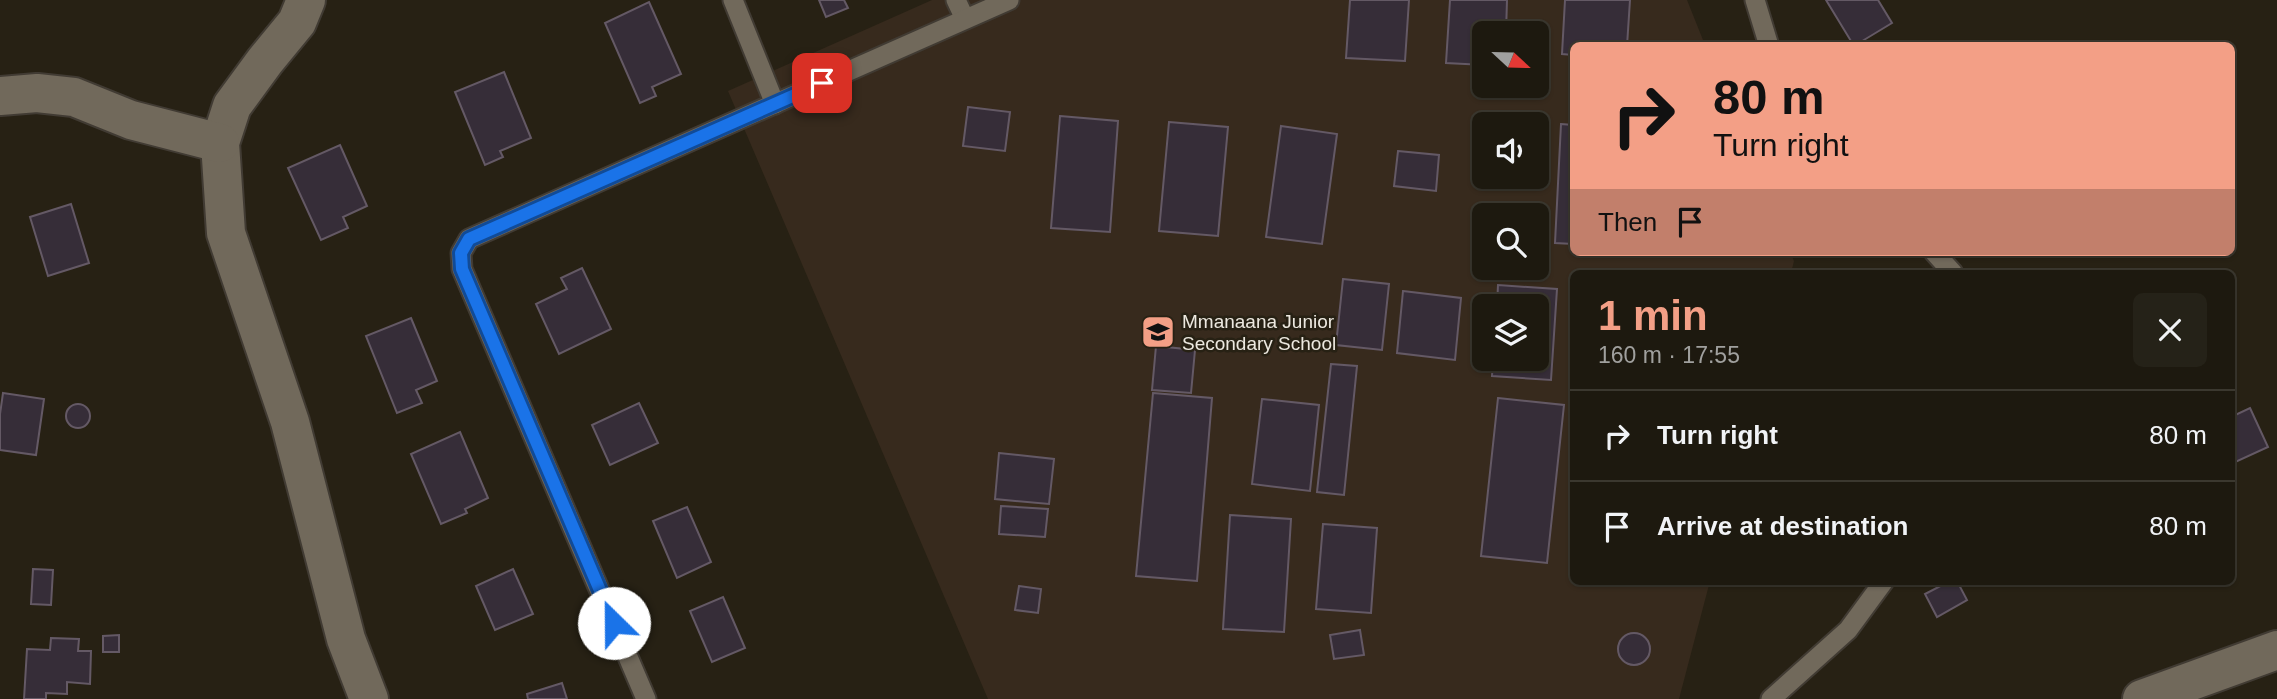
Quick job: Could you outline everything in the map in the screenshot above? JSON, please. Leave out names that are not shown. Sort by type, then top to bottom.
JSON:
[{"type":"street","points":[[306,0],[297,22],[232,106],[220,143],[226,233],[290,422],[346,639],[369,699]]},
{"type":"street","points":[[0,96],[37,93],[74,97],[131,120],[220,143]]},
{"type":"street","points":[[2142,699],[2277,650]]},
{"type":"lane","points":[[733,0],[775,104]]},
{"type":"lane","points":[[956,0],[965,19]]},
{"type":"lane","points":[[646,699],[462,269],[461,253],[469,239],[1009,0]]},
{"type":"lane","points":[[1755,0],[1768,42]]},
{"type":"lane","points":[[1938,256],[1950,270]]},
{"type":"lane","points":[[1771,699],[1848,630],[1881,585]]},
{"type":"shaded area","name":"Mmanaana Junior Secondary School","points":[[932,0],[1687,0],[1704,42],[1570,42],[1570,256],[1792,256],[1794,261],[1792,270],[1570,270],[1570,585],[1709,585],[1679,699],[988,699],[728,91]]},
{"type":"building","points":[[819,0],[844,0],[848,8],[826,17]]},
{"type":"building","points":[[1350,0],[1409,0],[1405,61],[1346,58]]},
{"type":"building","points":[[1450,0],[1507,0],[1506,21],[1472,21],[1472,64],[1446,63]]},
{"type":"building","points":[[1565,0],[1630,0],[1627,42],[1570,42],[1570,55],[1562,54]]},
{"type":"building","points":[[1826,0],[1878,0],[1892,23],[1861,42],[1852,42]]},
{"type":"building","points":[[649,2],[681,74],[652,87],[656,96],[640,103],[605,23]]},
{"type":"building","points":[[504,72],[531,138],[500,151],[503,157],[485,165],[455,92]]},
{"type":"building","points":[[968,107],[1010,112],[1005,151],[963,146]]},
{"type":"building","points":[[1060,116],[1118,121],[1110,232],[1051,228]]},
{"type":"building","points":[[1169,122],[1228,127],[1218,236],[1159,231]]},
{"type":"building","points":[[1561,124],[1570,125],[1570,244],[1555,243]]},
{"type":"building","points":[[1281,126],[1337,134],[1322,244],[1266,237]]},
{"type":"building","points":[[340,145],[367,206],[343,217],[348,228],[321,240],[288,168]]},
{"type":"building","points":[[1398,151],[1439,155],[1436,191],[1394,186]]},
{"type":"building","points":[[71,204],[89,263],[48,276],[30,217]]},
{"type":"building","points":[[582,268],[611,329],[559,354],[536,304],[567,289],[561,278]]},
{"type":"building","points":[[1343,279],[1389,284],[1382,350],[1336,345]]},
{"type":"building","points":[[1498,285],[1557,289],[1551,380],[1492,376],[1492,371],[1549,371],[1549,294],[1498,294]]},
{"type":"building","points":[[1403,291],[1461,298],[1455,360],[1397,353]]},
{"type":"building","points":[[411,318],[437,381],[416,390],[422,403],[397,413],[366,336]]},
{"type":"building","points":[[1156,346],[1195,350],[1191,393],[1152,390]]},
{"type":"building","points":[[1331,364],[1357,366],[1344,495],[1317,492]]},
{"type":"building","points":[[3,393],[44,399],[36,455],[0,450]]},
{"type":"building","points":[[1153,393],[1212,398],[1197,581],[1136,576]]},
{"type":"building","points":[[1498,398],[1564,405],[1547,563],[1481,556]]},
{"type":"building","points":[[1262,399],[1319,405],[1310,491],[1252,484]]},
{"type":"building","points":[[639,403],[658,443],[610,465],[592,425]]},
{"type":"building","points":[[78,404],[87,407],[90,416],[87,425],[78,428],[69,425],[66,416],[69,407]]},
{"type":"building","points":[[2250,408],[2268,447],[2235,462],[2235,415]]},
{"type":"building","points":[[460,432],[488,498],[465,509],[467,513],[441,524],[411,454]]},
{"type":"building","points":[[999,453],[1054,459],[1049,504],[995,499]]},
{"type":"building","points":[[1001,506],[1048,509],[1045,537],[999,534]]},
{"type":"building","points":[[687,507],[711,562],[677,578],[653,521]]},
{"type":"building","points":[[1230,515],[1291,519],[1284,632],[1223,629]]},
{"type":"building","points":[[1323,524],[1377,528],[1371,613],[1316,609]]},
{"type":"building","points":[[33,569],[53,570],[51,605],[31,604]]},
{"type":"building","points":[[513,569],[533,614],[495,630],[476,586]]},
{"type":"building","points":[[1942,585],[1959,585],[1967,600],[1937,617],[1925,594]]},
{"type":"building","points":[[1019,586],[1041,589],[1038,613],[1015,610]]},
{"type":"building","points":[[723,597],[745,648],[712,662],[690,611]]},
{"type":"building","points":[[1360,630],[1364,655],[1334,659],[1330,635]]},
{"type":"building","points":[[1634,633],[1645,638],[1650,649],[1645,660],[1634,665],[1623,660],[1618,649],[1623,638]]},
{"type":"building","points":[[119,635],[119,652],[103,652],[103,636]]},
{"type":"building","points":[[51,638],[79,639],[78,651],[91,651],[90,684],[67,682],[67,694],[46,693],[46,699],[24,699],[27,649],[50,650]]},
{"type":"building","points":[[562,683],[567,699],[528,699],[527,694]]},
{"type":"place","name":"Mmanaana Junior Secondary School","points":[[1158,332]]},
{"type":"route","points":[[614,623],[462,269],[461,253],[469,239],[822,83]]}]
